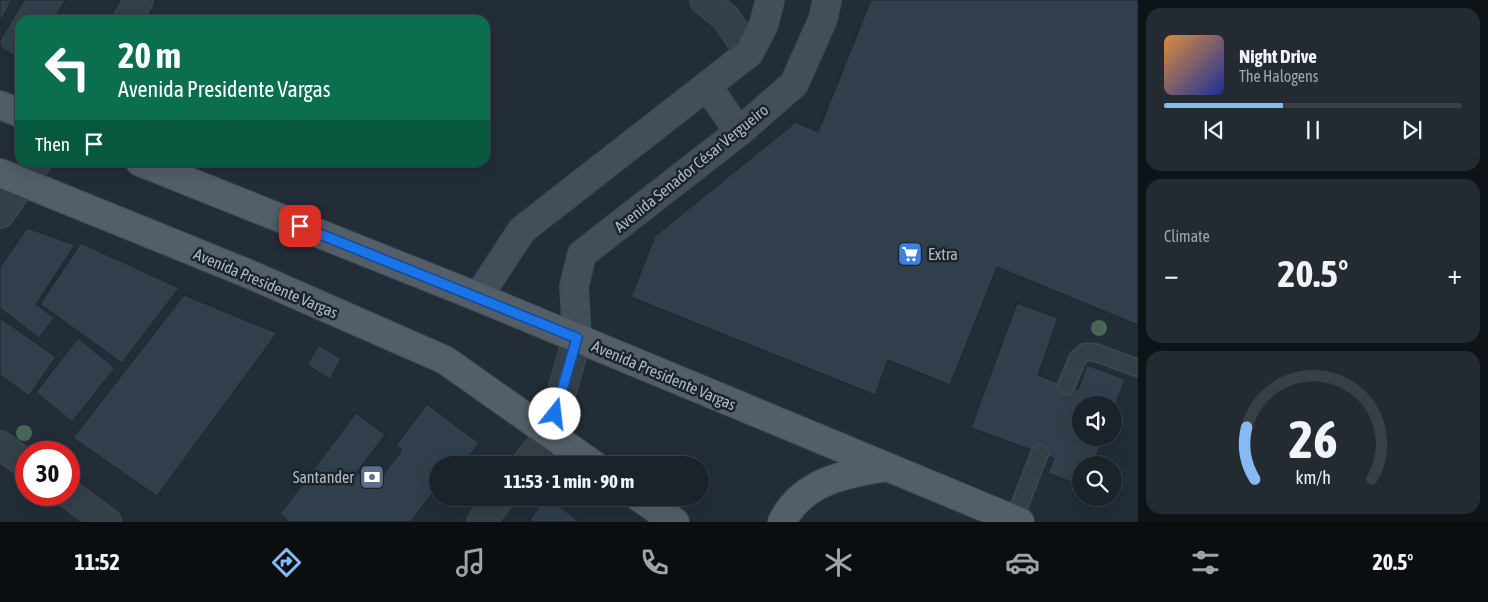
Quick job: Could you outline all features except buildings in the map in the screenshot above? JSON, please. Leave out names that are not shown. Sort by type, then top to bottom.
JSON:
[{"type":"main road","points":[[0,105],[15,111]]},
{"type":"main road","name":"Avenida Presidente Vargas","points":[[153,167],[478,297],[1017,521]]},
{"type":"main road","name":"Avenida Presidente Vargas","points":[[20,173],[445,360],[581,456]]},
{"type":"main road","points":[[782,522],[799,499],[817,485],[841,475],[888,466]]},
{"type":"main road","points":[[652,506],[675,522]]},
{"type":"street","points":[[130,15],[139,0]]},
{"type":"street","points":[[704,0],[726,18],[749,53]]},
{"type":"street","points":[[478,297],[522,230],[749,53],[764,24],[770,0]]},
{"type":"street","name":"Avenida Senador César Vergueiro","points":[[577,338],[574,286],[582,254],[739,132],[794,84],[823,18],[827,0]]},
{"type":"street","points":[[707,86],[739,132]]},
{"type":"street","points":[[0,214],[20,173]]},
{"type":"street","points":[[532,456],[550,434],[577,338]]},
{"type":"street","points":[[0,445],[15,456]]},
{"type":"street","points":[[80,502],[107,522]]},
{"type":"street","points":[[481,522],[494,506]]},
{"type":"lane","points":[[1066,386],[1078,358],[1085,352],[1094,352],[1138,368]]},
{"type":"lane","points":[[1017,521],[1040,453]]},
{"type":"place","name":"Extra","points":[[910,254]]},
{"type":"place","name":"Santander","points":[[372,477]]},
{"type":"route","points":[[300,226],[577,338],[555,414]]}]
